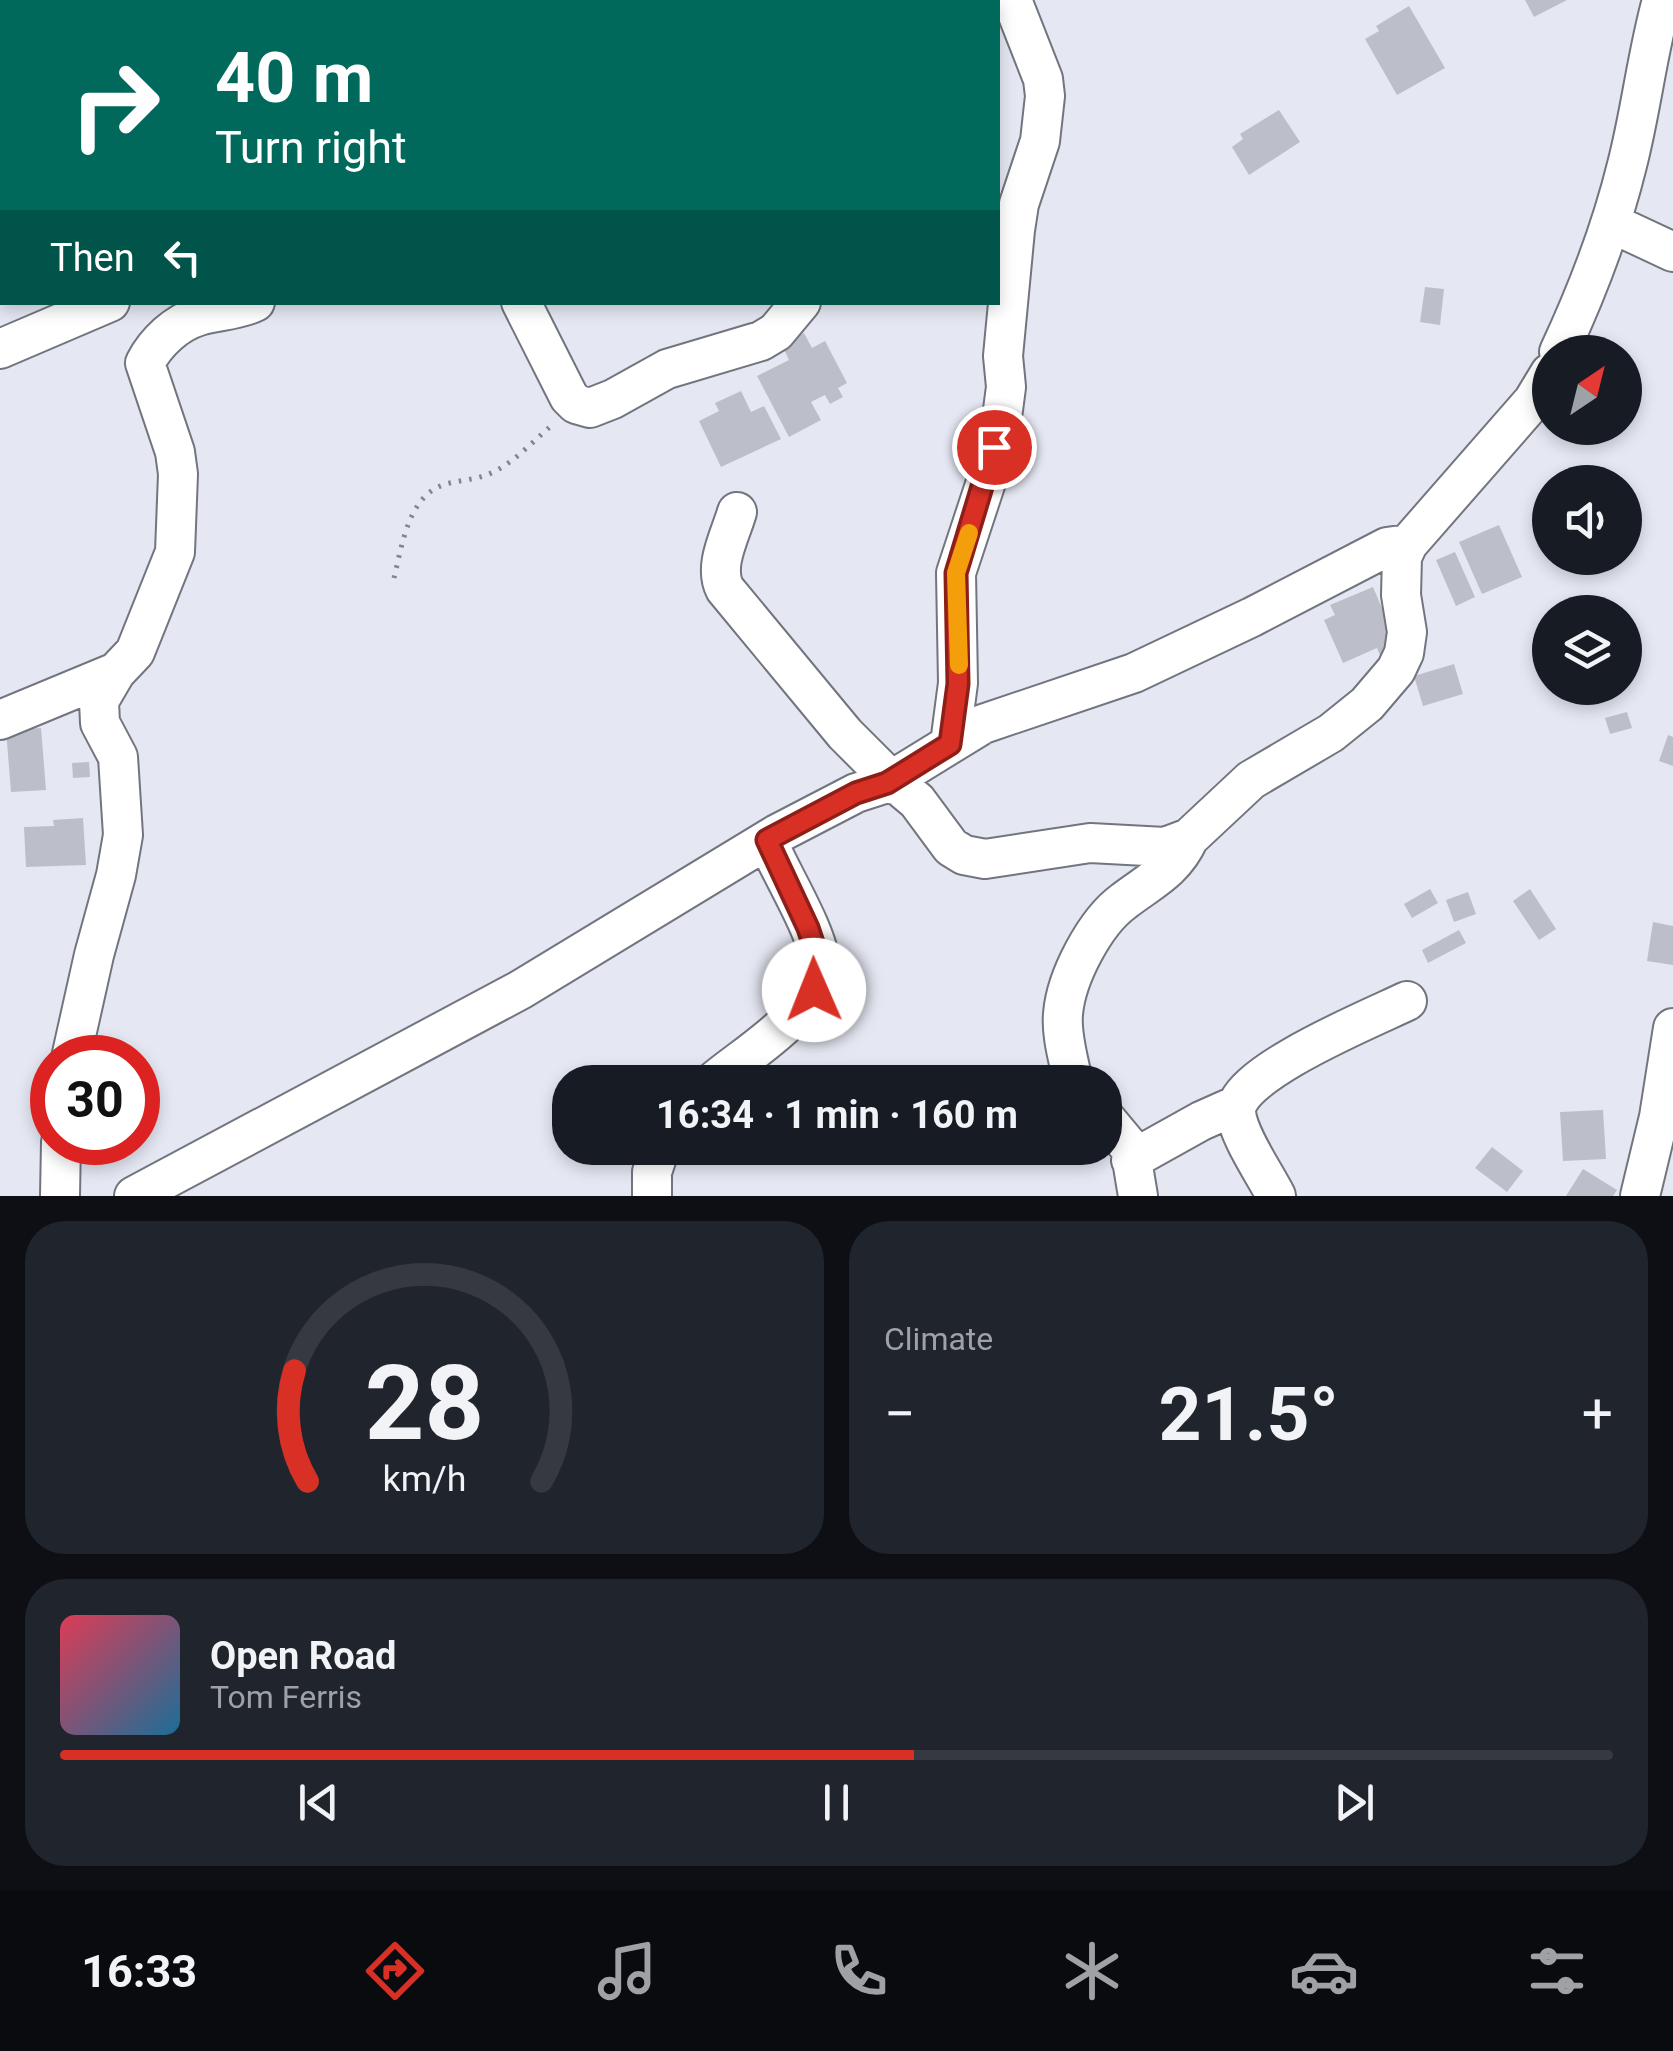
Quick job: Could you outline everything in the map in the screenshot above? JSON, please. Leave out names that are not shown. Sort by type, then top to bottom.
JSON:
[{"type":"street","points":[[950,744],[958,684],[956,573],[985,485],[1006,387],[1003,356],[1008,207],[1040,141],[1045,96],[1043,79],[1012,0]]},
{"type":"street","points":[[1567,335],[1598,264],[1628,165],[1662,0]]},
{"type":"street","points":[[1610,223],[1673,252]]},
{"type":"street","points":[[0,350],[103,305]]},
{"type":"street","points":[[77,1035],[122,835],[118,757],[100,723],[98,708],[116,672],[135,652],[175,552],[175,452],[145,363],[157,342],[197,316],[243,305]]},
{"type":"street","points":[[522,305],[568,397],[590,408],[666,369],[761,341],[776,332],[798,305]]},
{"type":"street","points":[[1070,1065],[1063,1014],[1081,957],[1113,910],[1169,869],[1189,838],[1251,780],[1331,734],[1367,704],[1396,670],[1407,632],[1401,595],[1402,557],[1408,544],[1532,402]]},
{"type":"street","points":[[737,512],[720,568],[719,578],[725,590],[833,721],[889,781],[917,801],[952,847],[964,855],[984,859],[1090,842],[1165,847],[1189,838]]},
{"type":"street","points":[[134,1196],[520,990],[767,840],[856,793],[889,781],[983,724],[1108,684],[1252,617],[1387,547],[1408,544]]},
{"type":"street","points":[[0,720],[116,672]]},
{"type":"street","points":[[733,1065],[798,1012],[814,990],[820,964],[808,928],[767,840]]},
{"type":"street","points":[[1276,1196],[1239,1125],[1237,1105],[1246,1088],[1316,1044],[1407,1001]]},
{"type":"street","points":[[1653,1184],[1673,1028]]},
{"type":"street","points":[[1122,1136],[1134,1178],[1201,1120],[1237,1105]]},
{"type":"street","points":[[60,1196],[61,1165]]},
{"type":"street","points":[[652,1196],[653,1165]]},
{"type":"path","points":[[394,578],[407,525],[423,497],[438,486],[488,475],[509,462],[576,404]]},
{"type":"building","points":[[1525,0],[1567,0],[1534,17]]},
{"type":"building","points":[[1409,6],[1445,68],[1397,95],[1365,39],[1379,31],[1376,26]]},
{"type":"building","points":[[1279,110],[1300,142],[1249,175],[1232,147],[1243,139],[1240,134]]},
{"type":"building","points":[[1425,287],[1444,289],[1440,325],[1420,322]]},
{"type":"building","points":[[804,333],[812,348],[825,341],[847,383],[838,388],[843,397],[830,404],[825,395],[811,402],[821,420],[789,437],[757,376],[789,360],[782,345]]},
{"type":"building","points":[[741,391],[751,412],[764,406],[781,439],[721,467],[699,421],[719,411],[715,403]]},
{"type":"building","points":[[1499,525],[1522,577],[1482,594],[1459,542]]},
{"type":"building","points":[[1455,552],[1475,597],[1456,606],[1436,560]]},
{"type":"building","points":[[1373,587],[1400,650],[1381,658],[1377,648],[1343,663],[1324,620],[1335,615],[1330,605]]},
{"type":"building","points":[[1454,664],[1463,694],[1423,706],[1414,676]]},
{"type":"building","points":[[1627,712],[1632,728],[1610,734],[1605,718]]},
{"type":"building","points":[[41,728],[46,790],[11,792],[6,730]]},
{"type":"building","points":[[1668,735],[1673,737],[1673,766],[1659,761]]},
{"type":"building","points":[[89,762],[90,777],[73,778],[72,763]]},
{"type":"building","points":[[83,818],[86,865],[26,867],[24,827],[54,826],[53,820]]},
{"type":"building","points":[[1430,889],[1438,903],[1412,918],[1404,904]]},
{"type":"building","points":[[1530,889],[1556,929],[1539,940],[1513,901]]},
{"type":"building","points":[[1468,892],[1476,914],[1454,922],[1446,900]]},
{"type":"building","points":[[1653,922],[1673,926],[1673,965],[1647,961]]},
{"type":"building","points":[[1459,930],[1466,943],[1428,963],[1422,950]]},
{"type":"building","points":[[1603,1110],[1606,1159],[1563,1161],[1560,1112]]},
{"type":"building","points":[[1492,1147],[1523,1171],[1507,1192],[1475,1168]]},
{"type":"building","points":[[1583,1169],[1617,1190],[1613,1196],[1566,1196]]},
{"type":"slow traffic","points":[[959,665],[956,573],[969,533]]},
{"type":"route","points":[[814,990],[820,964],[808,928],[767,840],[856,793],[887,783],[950,744],[958,684],[960,627],[956,573],[994,447]]}]
